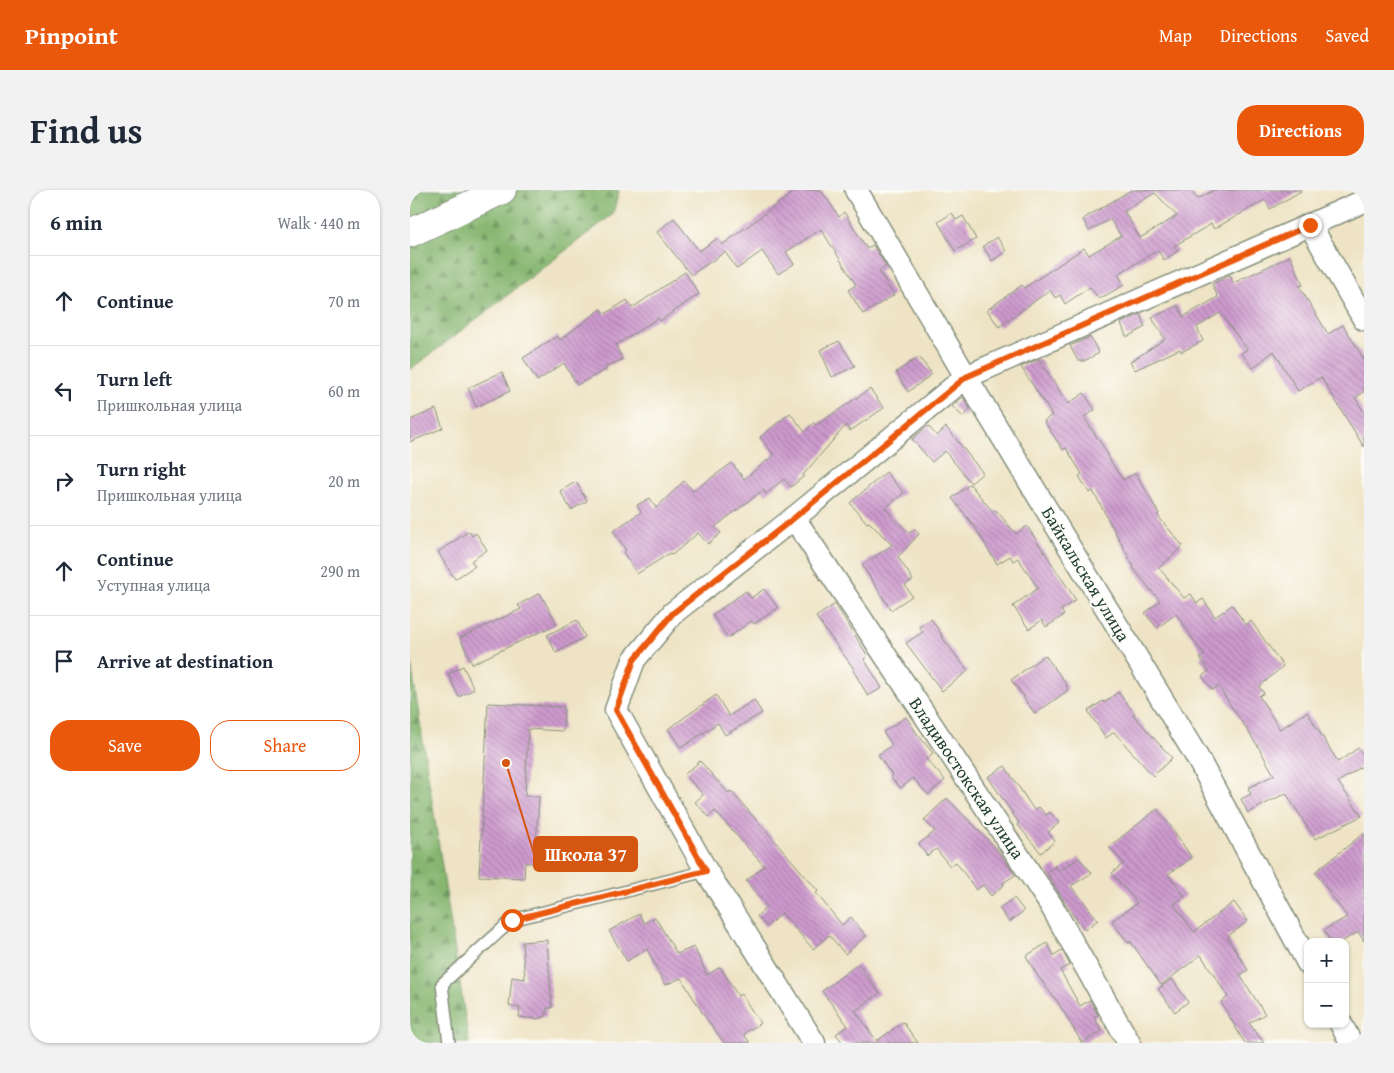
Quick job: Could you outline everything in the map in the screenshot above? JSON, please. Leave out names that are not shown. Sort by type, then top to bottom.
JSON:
[{"type":"main road","points":[[410,232],[502,190]]},
{"type":"street","name":"Байкальская улица","points":[[856,190],[966,377],[1197,756],[1304,956]]},
{"type":"street","points":[[814,1043],[706,871],[616,710],[634,660],[673,613],[794,518],[966,377],[1364,201]]},
{"type":"street","points":[[1310,225],[1364,320]]},
{"type":"street","name":"Владивостокская улица","points":[[794,518],[1051,905],[1129,1043]]},
{"type":"street","points":[[1343,1028],[1351,1043]]},
{"type":"lane","points":[[449,1043],[442,984],[512,920],[706,871]]},
{"type":"green space","points":[[410,190],[619,190],[613,214],[410,370]]},
{"type":"green space","points":[[410,657],[469,1043],[410,1043]]},
{"type":"building","points":[[797,190],[821,190],[839,217],[844,212],[867,249],[873,245],[886,266],[879,271],[894,295],[863,314],[848,290],[856,285],[821,229],[786,252],[794,264],[778,274],[762,251],[737,269],[725,252],[691,275],[657,232],[674,218],[699,251],[718,238],[722,245]]},
{"type":"building","points":[[1131,190],[1189,190],[1198,199],[1214,190],[1303,190],[1270,209],[1265,200],[1214,229],[1211,224],[1174,246],[1178,251],[1164,260],[1158,250],[1118,274],[1124,285],[1099,299],[1090,287],[1065,304],[1060,295],[1055,298],[1050,290],[999,327],[987,310],[1022,285],[1024,288],[1084,248],[1089,255],[1121,236],[1110,219],[1089,231],[1083,219]],"holes":[[[1155,193],[1177,216],[1140,238],[1124,211]]]},
{"type":"building","points":[[952,213],[956,220],[963,216],[976,239],[955,251],[938,222]]},
{"type":"building","points":[[997,237],[1006,251],[992,261],[983,246]]},
{"type":"building","points":[[1290,256],[1303,285],[1299,286],[1328,334],[1343,325],[1364,359],[1364,392],[1355,398],[1364,412],[1364,447],[1321,377],[1298,391],[1274,351],[1253,368],[1241,353],[1247,349],[1220,313],[1197,327],[1203,341],[1181,352],[1180,349],[1135,370],[1130,362],[1165,339],[1152,318],[1178,305],[1183,317],[1218,297],[1212,284],[1230,275],[1233,283]]},
{"type":"building","points":[[685,272],[699,294],[660,321],[658,318],[616,345],[622,360],[605,367],[607,369],[577,385],[564,363],[537,381],[523,358],[557,336],[560,340],[601,309],[605,314],[627,300],[632,308]]},
{"type":"building","points":[[1140,314],[1145,327],[1126,336],[1121,323]]},
{"type":"building","points":[[1090,337],[1099,353],[1084,361],[1078,361],[1070,346]]},
{"type":"building","points":[[839,341],[855,366],[832,377],[820,350]]},
{"type":"building","points":[[919,357],[932,374],[908,392],[896,372]]},
{"type":"building","points":[[1039,359],[1068,404],[1084,393],[1095,410],[1084,417],[1108,457],[1123,480],[1136,473],[1159,514],[1157,515],[1183,546],[1159,568],[1184,598],[1191,594],[1197,603],[1203,599],[1215,617],[1232,605],[1246,625],[1251,621],[1283,666],[1259,687],[1264,693],[1259,696],[1280,729],[1307,712],[1338,762],[1358,748],[1364,756],[1364,765],[1338,782],[1362,816],[1315,839],[1286,793],[1248,813],[1241,799],[1251,794],[1248,788],[1274,775],[1259,748],[1218,686],[1213,690],[1202,676],[1209,671],[1200,658],[1204,655],[1176,614],[1157,628],[1145,613],[1160,601],[1133,568],[1093,491],[1089,493],[1079,476],[1082,474],[1066,448],[1063,450],[1044,421],[1052,415],[1021,367]]},
{"type":"building","points":[[502,372],[510,391],[476,407],[468,388]]},
{"type":"building","points":[[870,389],[884,408],[850,431],[846,425],[804,476],[791,487],[784,479],[766,494],[763,490],[715,527],[721,533],[708,544],[698,533],[672,555],[670,553],[637,574],[623,552],[626,550],[613,531],[641,512],[637,505],[650,498],[656,508],[684,481],[693,491],[732,463],[744,479],[774,455],[760,437],[790,413],[805,432],[813,423],[816,425]]},
{"type":"building","points":[[963,397],[970,409],[963,417],[952,406]]},
{"type":"building","points":[[436,409],[443,428],[410,442],[410,420]]},
{"type":"building","points":[[928,426],[937,436],[946,427],[983,473],[971,483],[945,451],[932,462],[912,439]]},
{"type":"building","points":[[886,472],[904,493],[885,508],[909,533],[915,529],[919,534],[898,557],[913,580],[905,585],[912,596],[891,610],[862,565],[892,545],[869,522],[867,523],[850,503]]},
{"type":"building","points":[[576,482],[587,501],[571,510],[560,491]]},
{"type":"building","points":[[970,484],[993,512],[996,510],[1016,534],[1027,526],[1076,600],[1061,610],[1064,615],[1046,627],[1042,620],[1029,629],[1013,606],[1038,588],[1018,558],[1013,561],[1010,556],[997,564],[975,527],[952,498]]},
{"type":"building","points":[[469,531],[472,536],[476,533],[487,550],[471,561],[475,566],[455,579],[438,552]]},
{"type":"building","points":[[764,589],[778,608],[754,624],[751,621],[728,638],[712,615],[746,591],[751,598]]},
{"type":"building","points":[[540,593],[557,624],[472,664],[460,638],[521,609],[518,605]]},
{"type":"building","points":[[835,604],[868,656],[864,659],[882,688],[868,696],[854,669],[816,617]]},
{"type":"building","points":[[931,619],[941,636],[968,671],[942,691],[906,643],[923,632],[919,627]]},
{"type":"building","points":[[577,620],[585,637],[556,653],[547,635]]},
{"type":"building","points":[[1045,655],[1067,685],[1067,691],[1035,714],[1011,680]]},
{"type":"building","points":[[463,666],[474,689],[459,697],[448,674]]},
{"type":"building","points":[[1118,692],[1135,714],[1133,715],[1172,758],[1153,776],[1114,732],[1106,738],[1088,711],[1103,701],[1104,703]]},
{"type":"building","points":[[716,695],[729,716],[754,700],[762,713],[725,735],[718,723],[681,748],[668,729]]},
{"type":"building","points":[[488,703],[564,707],[563,731],[528,729],[525,796],[539,797],[535,863],[525,863],[524,878],[479,876]]},
{"type":"building","points":[[906,717],[933,753],[926,759],[945,780],[928,795],[913,778],[901,788],[890,777],[892,775],[878,755],[892,745],[883,732]]},
{"type":"building","points":[[700,761],[728,793],[731,791],[783,850],[818,891],[816,893],[842,925],[851,917],[866,936],[845,954],[829,935],[813,949],[782,913],[766,927],[757,916],[767,907],[746,881],[764,866],[715,811],[709,817],[695,802],[703,795],[685,774]]},
{"type":"building","points":[[1005,766],[1034,810],[1039,807],[1046,815],[1050,812],[1059,823],[1048,832],[1055,841],[1041,853],[1017,824],[1019,823],[988,777]]},
{"type":"building","points":[[947,798],[996,848],[1015,875],[1003,883],[1004,885],[991,896],[983,885],[976,890],[956,862],[950,866],[936,849],[927,856],[919,844],[935,831],[924,820]]},
{"type":"building","points":[[1157,809],[1192,858],[1168,874],[1185,896],[1174,904],[1194,932],[1234,902],[1248,921],[1227,937],[1248,970],[1240,975],[1265,1014],[1249,1023],[1264,1043],[1245,1043],[1221,1002],[1228,997],[1201,955],[1161,985],[1131,942],[1128,943],[1112,921],[1137,903],[1112,873],[1124,863],[1109,847]]},
{"type":"building","points":[[1364,833],[1364,941],[1358,932],[1348,938],[1329,938],[1324,930],[1347,917],[1315,872]]},
{"type":"building","points":[[1079,858],[1092,873],[1071,886],[1098,920],[1085,930],[1068,908],[1047,872],[1055,866],[1059,871]]},
{"type":"building","points":[[1014,898],[1024,911],[1009,922],[999,908]]},
{"type":"building","points":[[639,914],[644,923],[655,917],[677,954],[694,947],[707,975],[720,967],[738,996],[741,994],[760,1023],[744,1034],[750,1043],[724,1043],[681,978],[665,985],[647,949],[627,961],[609,931]]},
{"type":"building","points":[[547,940],[552,1008],[547,1008],[546,1016],[538,1019],[519,1017],[520,1008],[509,1006],[512,977],[525,979],[522,942]]},
{"type":"building","points":[[1047,943],[1054,955],[1062,950],[1070,965],[1060,970],[1080,1006],[1090,1000],[1098,1015],[1094,1017],[1102,1031],[1082,1043],[1059,1004],[1037,975],[1026,956]]},
{"type":"building","points":[[858,964],[880,993],[855,1011],[877,1041],[903,1022],[918,1043],[843,1043],[836,1034],[848,1026],[822,991]]},
{"type":"building","points":[[1172,979],[1188,1002],[1175,1012],[1158,989]]},
{"type":"place","name":"Школа 37","points":[[506,763]]},
{"type":"route","points":[[512,920],[706,871],[616,710],[634,660],[673,613],[794,518],[966,377],[1310,225]]}]
